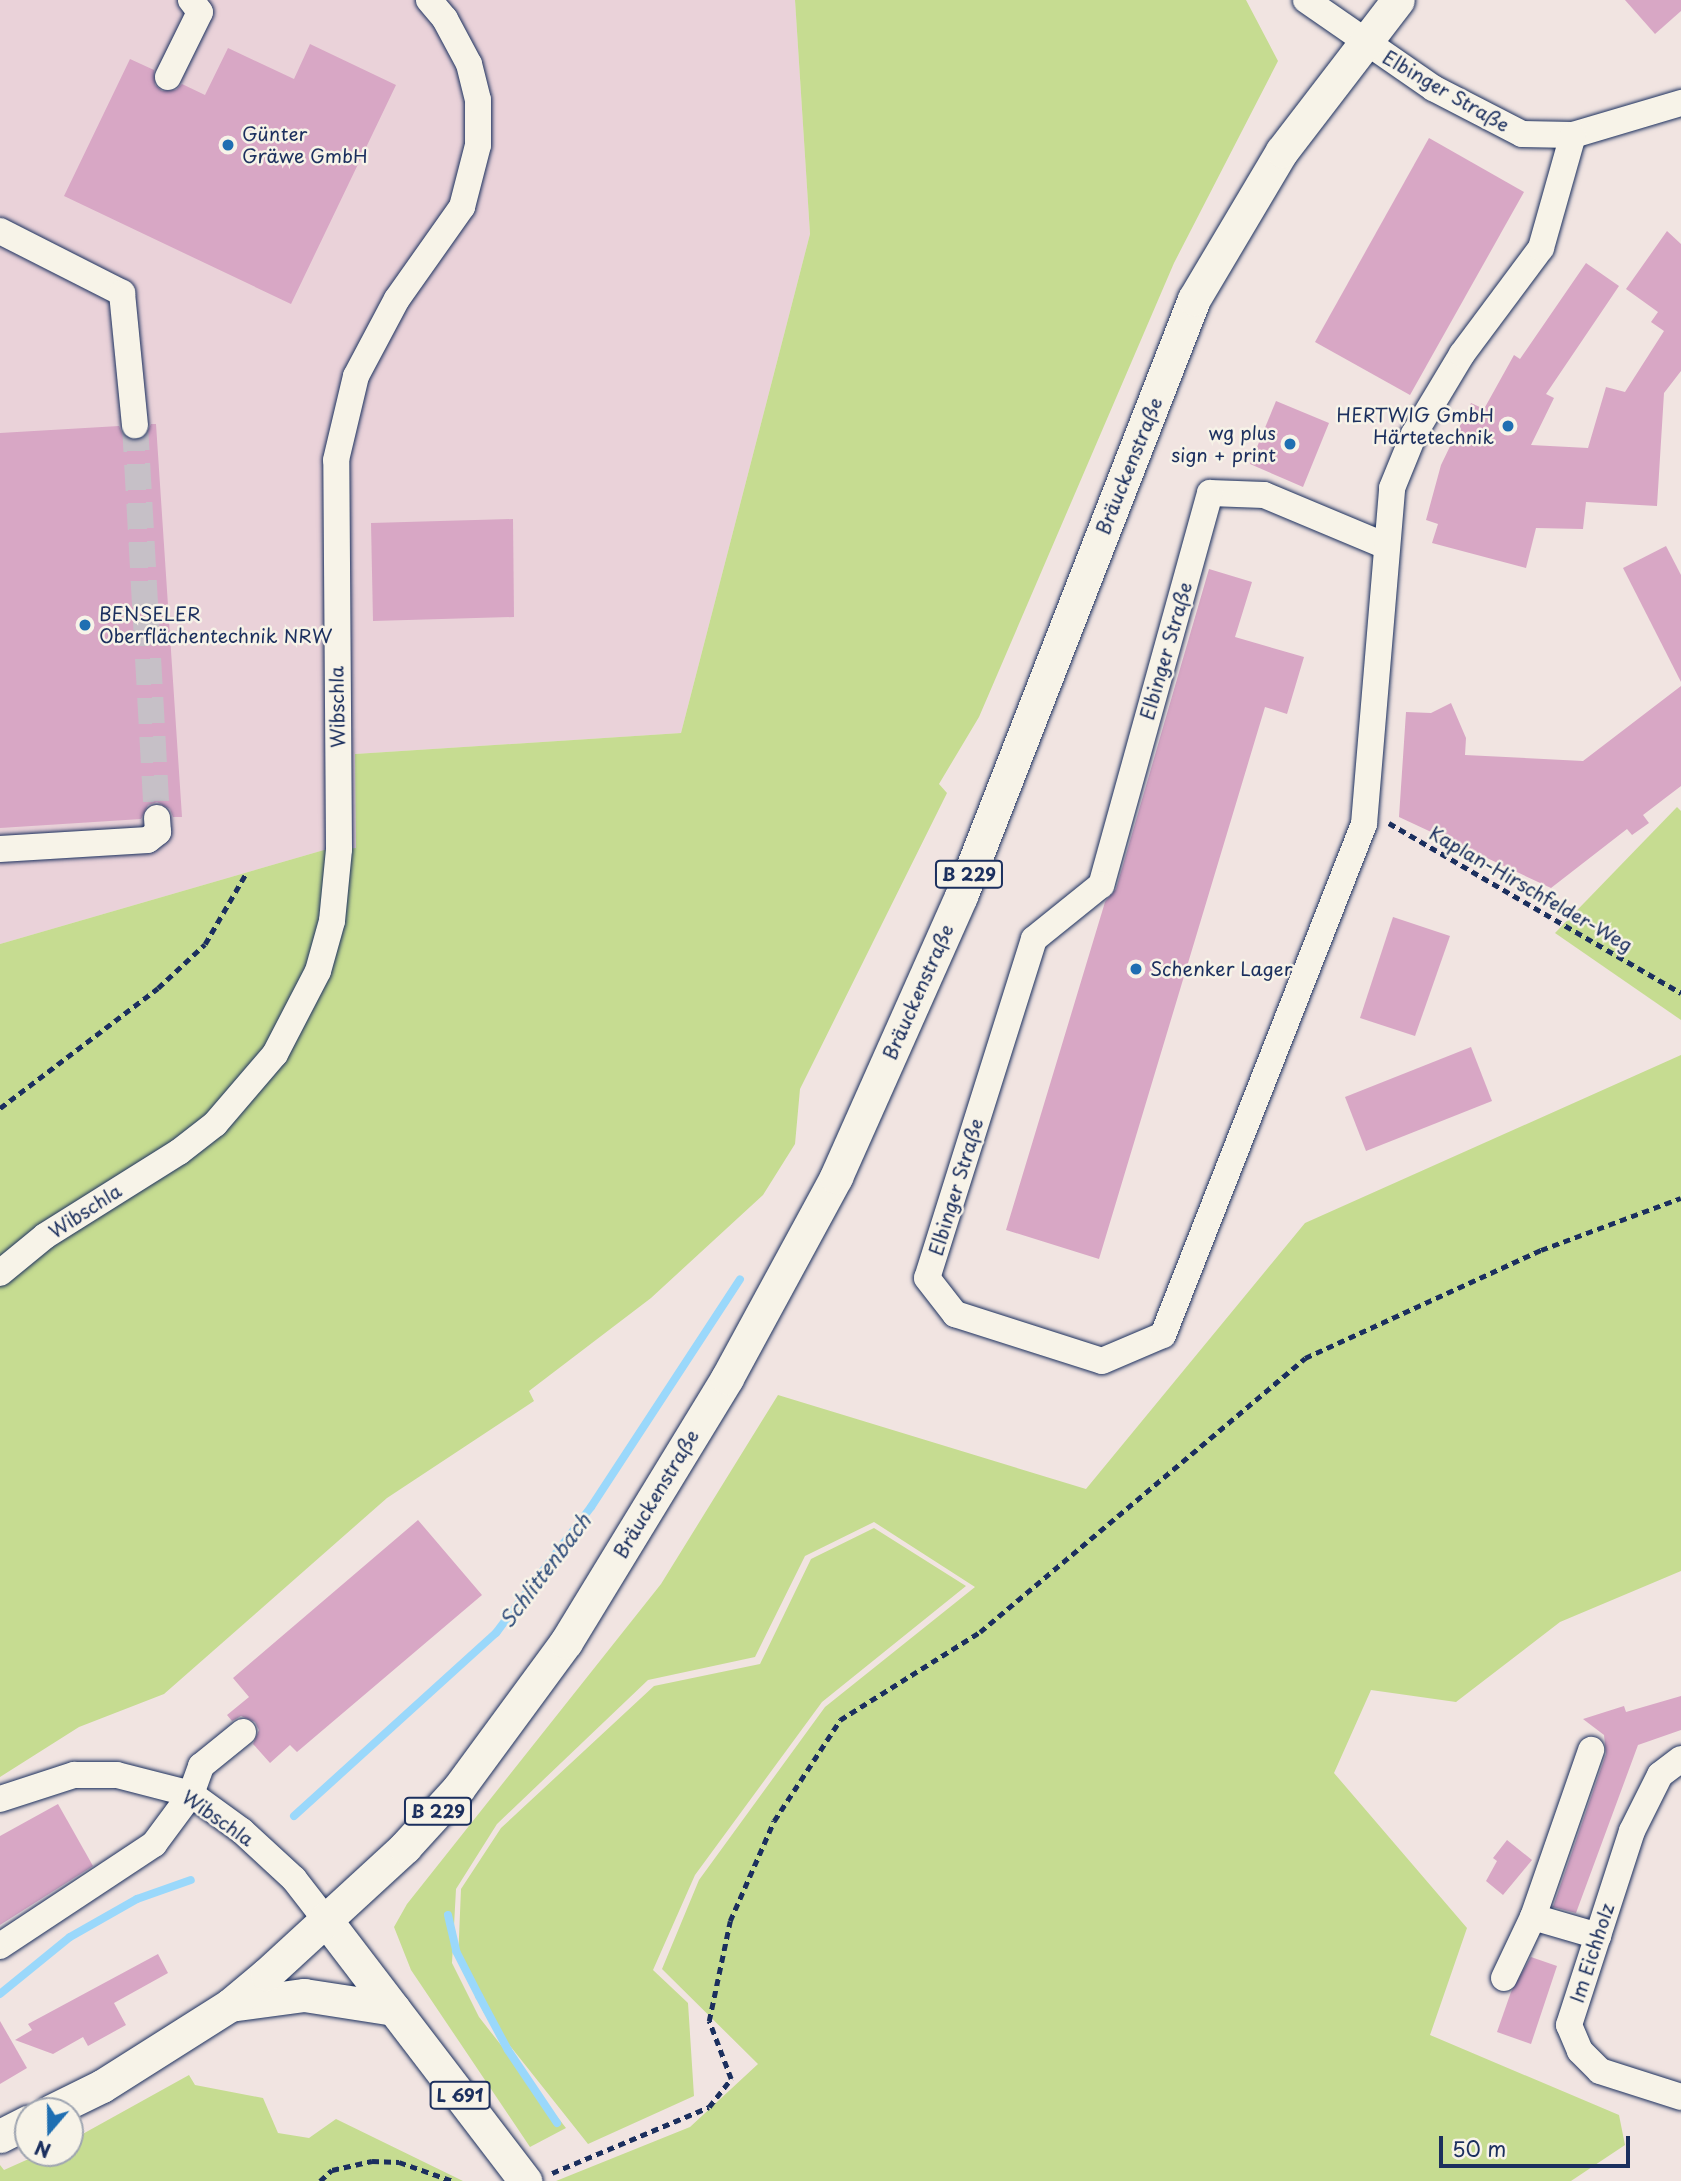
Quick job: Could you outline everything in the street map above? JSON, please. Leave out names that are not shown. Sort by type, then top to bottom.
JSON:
[{"type":"main road","name":"Bräuckenstraße","points":[[325,1919],[405,1847],[458,1789],[535,1689],[727,1378],[836,1177],[961,896],[1194,299],[1282,151],[1398,0]]},
{"type":"main road","name":"B 229","points":[[80,2097],[102,2086],[230,2005],[325,1919]]},
{"type":"main road","name":"L 691","points":[[325,1919],[394,2008],[535,2178]]},
{"type":"main road","name":"B 229","points":[[230,2005],[304,1995],[394,2008]]},
{"type":"street","points":[[168,77],[200,12],[191,0]]},
{"type":"street","name":"Wibschla","points":[[0,1273],[45,1236],[179,1152],[215,1124],[275,1054],[318,971],[332,921],[339,849],[335,460],[356,376],[397,299],[462,207],[478,145],[478,100],[469,64],[445,19],[429,0]]},
{"type":"street","name":"Elbinger Straße","points":[[1306,0],[1363,43],[1433,88],[1522,134],[1573,135],[1681,103]]},
{"type":"street","name":"Elbinger Straße","points":[[1386,546],[1264,495],[1209,493],[1101,885],[1034,939],[936,1252],[928,1278],[955,1314],[1102,1361],[1163,1335],[1367,811],[1392,488],[1414,434],[1462,354],[1541,248],[1573,135]]},
{"type":"street","points":[[0,231],[122,293],[135,425]]},
{"type":"street","points":[[0,849],[148,840],[158,832],[157,818]]},
{"type":"street","points":[[0,1946],[154,1844],[191,1794],[201,1766],[243,1732]]},
{"type":"street","points":[[1504,1978],[1533,1917],[1591,1750]]},
{"type":"street","name":"Im Eichholz","points":[[1681,1759],[1660,1775],[1632,1831],[1569,2025],[1580,2051],[1600,2071],[1681,2097]]},
{"type":"street","name":"Wibschla","points":[[0,1799],[74,1775],[117,1775],[191,1794],[242,1831],[294,1879],[325,1919]]},
{"type":"street","points":[[1533,1917],[1598,1936]]},
{"type":"path","name":"Kaplan-Hirschfelder-Weg","points":[[1367,811],[1681,993]]},
{"type":"path","points":[[0,1108],[158,988],[205,944],[244,875]]},
{"type":"path","points":[[535,2178],[709,2107],[731,2079],[709,2021],[730,1921],[774,1821],[840,1720],[980,1632],[1305,1358],[1541,1250],[1681,1198]]},
{"type":"path","points":[[320,2181],[332,2170],[372,2161],[399,2162],[453,2181]]},
{"type":"shaded area","points":[[0,0],[795,0],[810,234],[681,733],[355,754],[357,848],[324,850],[0,944]]},
{"type":"green space","points":[[795,0],[1246,0],[1278,61],[1174,263],[979,717],[939,784],[947,793],[800,1089],[795,1144],[763,1195],[651,1298],[529,1391],[534,1401],[387,1498],[164,1694],[79,1727],[0,1777],[0,944],[324,850],[356,848],[355,754],[681,733],[810,234]]},
{"type":"green space","points":[[1677,807],[1681,811],[1681,1020],[1555,933]]},
{"type":"green space","points":[[1681,1055],[1681,1571],[1560,1622],[1456,1702],[1371,1690],[1334,1773],[1467,1928],[1430,2035],[1619,2115],[1625,2145],[1571,2181],[556,2181],[690,2127],[758,2064],[662,1969],[699,1880],[825,1707],[975,1587],[874,1522],[805,1556],[755,1657],[648,1680],[497,1824],[456,1889],[452,1963],[479,2017],[566,2128],[530,2147],[411,1970],[394,1927],[407,1904],[661,1584],[778,1395],[1086,1489],[1305,1223]]},
{"type":"green space","points":[[874,1528],[966,1586],[822,1702],[695,1875],[653,1970],[688,2003],[694,2096],[588,2144],[484,2013],[458,1961],[461,1889],[501,1828],[654,1686],[760,1664],[811,1559]]},
{"type":"green space","points":[[189,2075],[195,2085],[263,2098],[278,2133],[309,2138],[336,2119],[463,2181],[0,2181],[0,2165],[4,2170],[14,2166],[84,2167],[84,2133]]},
{"type":"building","points":[[1625,0],[1681,0],[1681,11],[1655,34]]},
{"type":"building","name":"Günter Gräwe GmbH","points":[[310,44],[396,85],[291,304],[64,196],[130,59],[154,70],[155,85],[162,91],[176,90],[182,84],[205,95],[228,48],[294,79]]},
{"type":"building","points":[[1429,138],[1524,192],[1410,395],[1315,342]]},
{"type":"building","points":[[1667,231],[1681,244],[1681,371],[1664,393],[1657,506],[1586,502],[1583,529],[1536,528],[1526,568],[1432,543],[1438,524],[1426,520],[1441,465],[1471,403],[1484,409],[1514,355],[1520,359],[1586,263],[1619,286],[1546,394],[1554,398],[1531,445],[1588,448],[1606,387],[1625,392],[1664,331],[1651,322],[1658,312],[1626,289]]},
{"type":"building","name":"wg plus sign + print","points":[[1276,401],[1329,423],[1303,487],[1250,464]]},
{"type":"building","name":"BENSELER Oberflächentechnik NRW","points":[[151,424],[156,424],[182,817],[173,817],[170,809],[157,802],[148,805],[141,819],[0,828],[0,433],[119,426],[123,435],[136,441],[145,437]]},
{"type":"building","points":[[513,519],[514,617],[373,621],[371,523]]},
{"type":"building","points":[[1666,546],[1681,575],[1681,682],[1623,568]]},
{"type":"building","name":"Schenker Lager","points":[[1209,569],[1252,582],[1235,637],[1304,657],[1287,714],[1265,707],[1099,1259],[1006,1230],[1105,902],[1116,889]]},
{"type":"building","points":[[1681,686],[1681,786],[1643,815],[1649,823],[1632,835],[1627,829],[1551,888],[1399,817],[1406,712],[1431,713],[1451,703],[1466,738],[1465,755],[1583,761]]},
{"type":"building","points":[[1393,917],[1450,936],[1415,1036],[1360,1018]]},
{"type":"building","points":[[1471,1047],[1492,1101],[1366,1151],[1345,1097]]},
{"type":"building","points":[[418,1520],[482,1595],[297,1752],[290,1745],[270,1763],[253,1744],[259,1730],[255,1722],[241,1716],[232,1721],[227,1715],[249,1697],[233,1678]]},
{"type":"building","points":[[1681,1696],[1681,1730],[1638,1745],[1576,1913],[1553,1907],[1606,1754],[1604,1735],[1583,1719],[1624,1706],[1626,1712]]},
{"type":"building","points":[[58,1804],[93,1866],[0,1925],[0,1836]]},
{"type":"building","points":[[1507,1840],[1532,1860],[1503,1895],[1486,1881],[1497,1861],[1493,1858]]},
{"type":"building","points":[[158,1954],[168,1973],[114,2003],[126,2025],[88,2046],[83,2037],[53,2054],[15,2040],[32,2030],[28,2024]]},
{"type":"building","points":[[1531,1957],[1557,1966],[1531,2044],[1497,2032],[1511,1992]]},
{"type":"building","points":[[0,2021],[27,2068],[0,2084]]},
{"type":"waterway","name":"Schlittenbach","points":[[294,1816],[496,1633],[591,1507],[740,1279]]},
{"type":"waterway","name":"Schlittenbach","points":[[0,1994],[70,1937],[137,1899],[191,1880]]},
{"type":"waterway","points":[[448,1915],[456,1951],[479,1996],[508,2050],[557,2123]]},
{"type":"tunnel","points":[[135,425],[157,818]]},
{"type":"place","name":"Günter Gräwe GmbH","points":[[228,145]]},
{"type":"place","name":"HERTWIG GmbH Härtetechnik","points":[[1508,426]]},
{"type":"place","name":"wg plus sign + print","points":[[1290,444]]},
{"type":"place","name":"BENSELER Oberflächentechnik NRW","points":[[85,625]]},
{"type":"place","name":"Schenker Lager","points":[[1136,969]]}]
